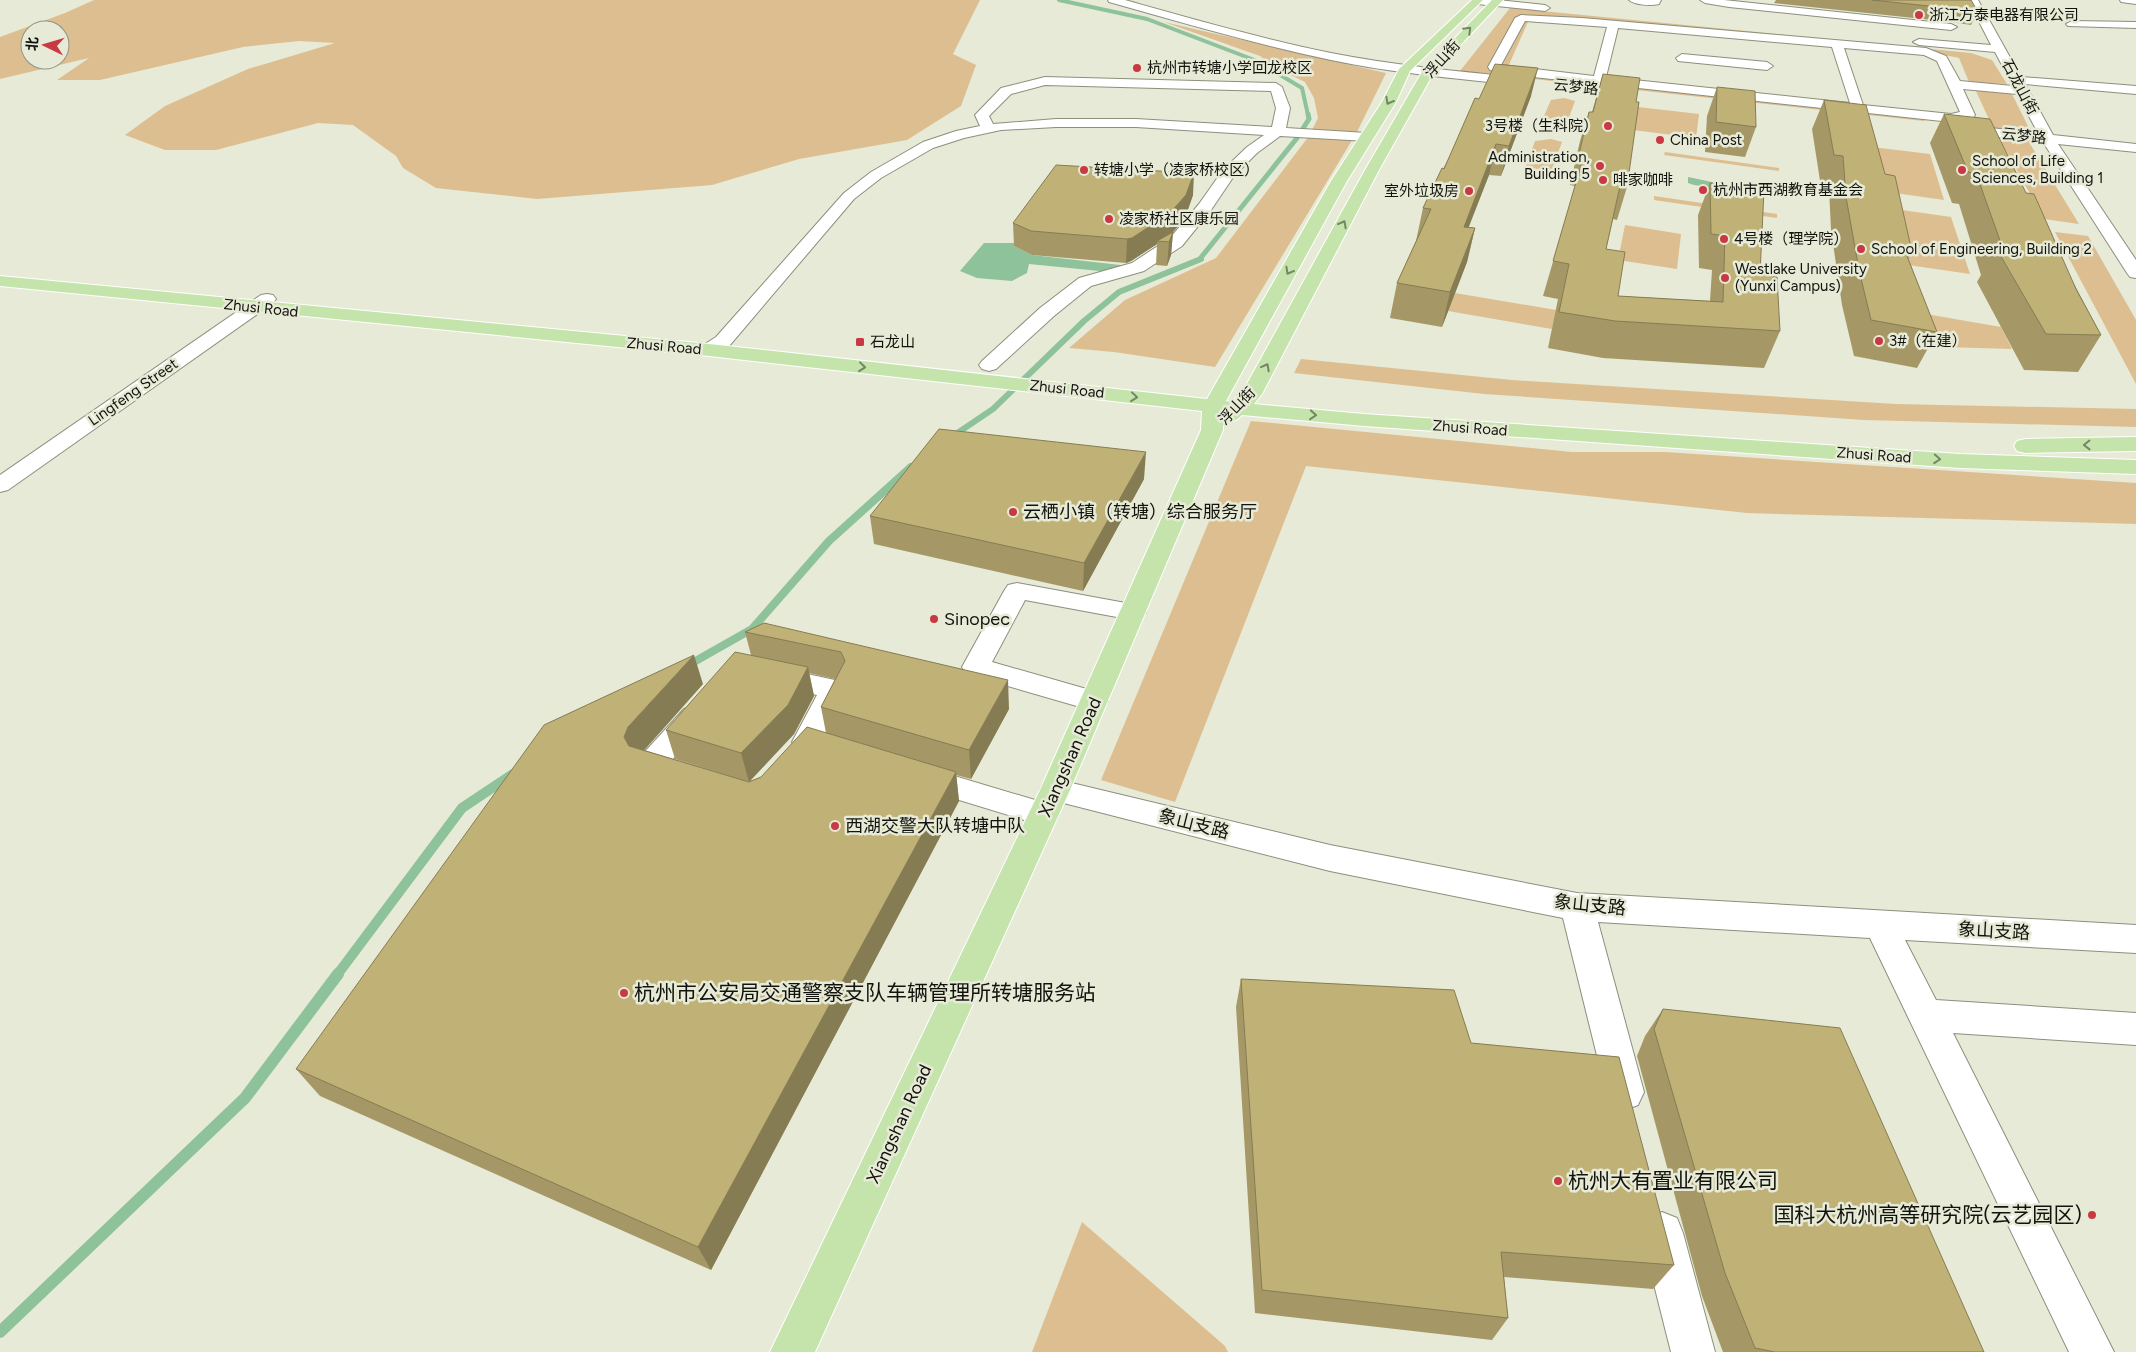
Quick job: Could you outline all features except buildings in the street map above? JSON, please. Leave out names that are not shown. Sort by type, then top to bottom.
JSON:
[{"type":"main road","name":"浮山街","points":[[1216,409],[1339,181],[1389,102],[1405,69],[1478,0]]},
{"type":"main road","name":"浮山街","points":[[1245,401],[1428,72],[1496,2]]},
{"type":"main road","name":"Zhusi Road","points":[[0,272],[260,303]]},
{"type":"main road","name":"Zhusi Road","points":[[0,282],[260,303],[716,346],[989,365],[1036,376],[1216,409],[1245,401],[1347,404],[1669,430],[2010,446],[2136,444]]},
{"type":"main road","name":"Zhusi Road","points":[[716,346],[1004,382],[1036,376]]},
{"type":"main road","name":"Zhusi Road","points":[[1245,401],[1364,420],[1618,439],[1960,461],[2136,467]]},
{"type":"main road","name":"Xiangshan Road","points":[[792,1352],[1050,802],[1133,612],[1216,409]]},
{"type":"street","name":"云梦路","points":[[1113,0],[1264,41],[1405,69],[1594,84],[2136,148]]},
{"type":"street","points":[[1478,0],[2000,49]]},
{"type":"street","points":[[1631,2],[1655,2],[1656,0]]},
{"type":"street","points":[[1705,0],[1730,4],[1767,4],[1805,17],[1961,28]]},
{"type":"street","name":"石龙山街","points":[[1973,0],[1985,30],[2000,49],[2048,138],[2136,273]]},
{"type":"street","points":[[2125,0],[2136,1]]},
{"type":"street","points":[[1722,17],[1730,4]]},
{"type":"street","points":[[1521,18],[1613,24],[1683,44],[1765,51],[1837,44],[1926,52],[1942,59],[1968,115],[1951,118],[1681,89],[1594,84],[1494,67],[1521,18]]},
{"type":"street","points":[[1594,84],[1613,24]]},
{"type":"street","points":[[2072,24],[2136,25]]},
{"type":"street","points":[[1683,44],[1765,51]]},
{"type":"street","points":[[1681,89],[1683,44]]},
{"type":"street","points":[[1837,44],[1858,108]]},
{"type":"street","points":[[1765,51],[1770,98]]},
{"type":"street","points":[[988,129],[982,115],[1006,90],[1045,81],[1276,87],[1283,108],[1284,131]]},
{"type":"street","points":[[1955,84],[2136,90]]},
{"type":"street","points":[[716,346],[849,196],[876,175],[928,145],[961,134],[988,129],[1056,124],[1136,124],[1367,137]]},
{"type":"street","points":[[989,365],[1047,312],[1085,282],[1138,266],[1176,242],[1205,207],[1228,173],[1252,150],[1284,131]]},
{"type":"street","name":"Lingfeng Street","points":[[0,484],[260,303]]},
{"type":"street","points":[[1094,701],[976,666],[1017,591],[1133,612]]},
{"type":"street","points":[[746,670],[834,690],[798,752],[836,751]]},
{"type":"street","points":[[695,778],[651,765],[710,698]]},
{"type":"street","name":"象山支路","points":[[893,768],[1050,802],[1577,907],[2136,939]]},
{"type":"street","points":[[1577,907],[1634,1124]]},
{"type":"street","points":[[1880,924],[2092,1352]]},
{"type":"street","points":[[1926,1015],[2136,1028]]},
{"type":"street","points":[[1653,1200],[1693,1352]]},
{"type":"shaded area","points":[[94,0],[980,0],[953,54],[976,65],[961,106],[907,140],[799,159],[712,185],[537,199],[436,188],[403,168],[396,156],[353,125],[318,123],[216,150],[165,150],[125,135],[165,106],[248,69],[335,43],[299,41],[243,47],[100,80],[57,80],[89,58],[70,62],[70,20],[46,20]]},
{"type":"shaded area","points":[[1510,8],[1971,53],[1992,60],[2007,84],[1969,82],[1959,58],[1919,50],[1531,15],[1508,67],[1931,114],[1924,121],[1460,71]]},
{"type":"shaded area","points":[[1164,22],[1386,73],[1357,132],[1215,367],[1114,352],[1069,348],[1125,300],[1216,258],[1309,136],[1318,118],[1314,98],[1305,82],[1276,68],[1260,56]]},
{"type":"shaded area","points":[[20,30],[20,70],[38,70],[0,79],[0,37]]},
{"type":"shaded area","points":[[1975,89],[2012,94],[2031,132],[1993,128]]},
{"type":"shaded area","points":[[1564,98],[1575,101],[1564,131],[1551,130],[1540,125],[1551,100]]},
{"type":"shaded area","points":[[1638,107],[1699,114],[1696,138],[1633,130]]},
{"type":"shaded area","points":[[1999,138],[2029,142],[2079,224],[2044,219]]},
{"type":"shaded area","points":[[1551,139],[1562,142],[1549,177],[1535,176],[1524,171],[1535,141]]},
{"type":"shaded area","points":[[1872,147],[1930,154],[1944,200],[1881,191]]},
{"type":"shaded area","points":[[1665,152],[1779,168],[1779,171],[1664,155]]},
{"type":"shaded area","points":[[1688,177],[1741,188],[1783,189],[1784,197],[1694,185],[1688,183]]},
{"type":"shaded area","points":[[1654,196],[1777,214],[1777,218],[1654,200]]},
{"type":"shaded area","points":[[1888,208],[1951,217],[1970,274],[1901,264]]},
{"type":"shaded area","points":[[1625,225],[1681,234],[1677,269],[1618,260]]},
{"type":"shaded area","points":[[2055,232],[2088,236],[2136,320],[2136,384]]},
{"type":"shaded area","points":[[984,243],[1017,243],[1014,246],[1032,255],[1138,267],[1120,273],[1029,264],[1027,273],[1012,281],[977,278],[960,271]]},
{"type":"shaded area","points":[[1455,293],[1556,310],[1552,329],[1448,311]]},
{"type":"shaded area","points":[[1897,309],[2001,327],[2012,349],[1909,346]]},
{"type":"shaded area","points":[[1301,359],[1512,380],[1896,404],[2136,409],[2136,427],[1864,420],[1484,394],[1294,373]]},
{"type":"shaded area","points":[[1251,421],[1572,452],[1665,452],[2136,483],[2136,524],[1747,513],[1306,466],[1175,802],[1101,780]]},
{"type":"shaded area","points":[[1082,1222],[1225,1346],[1228,1352],[1032,1352]]},
{"type":"waterway","points":[[1059,0],[1147,19],[1257,61],[1302,88],[1308,115]]},
{"type":"waterway","points":[[1199,260],[1297,138],[1309,119],[1308,114]]},
{"type":"waterway","points":[[950,438],[993,409],[1084,321],[1119,292],[1199,260]]},
{"type":"waterway","points":[[685,667],[752,629],[829,541],[911,467]]},
{"type":"waterway","points":[[337,975],[462,808],[513,774]]},
{"type":"waterway","points":[[0,1332],[245,1098],[338,974]]},
{"type":"place","name":"浙江方泰电器有限公司","points":[[1919,15]]},
{"type":"place","name":"杭州市转塘小学回龙校区","points":[[1137,68]]},
{"type":"place","name":"3号楼（生科院）","points":[[1608,126]]},
{"type":"place","name":"China Post","points":[[1660,140]]},
{"type":"place","name":"Administration, Building 5","points":[[1600,166]]},
{"type":"place","name":"转塘小学（凌家桥校区）","points":[[1084,170]]},
{"type":"place","name":"School of Life Sciences, Building 1","points":[[1962,170]]},
{"type":"place","name":"啡家咖啡","points":[[1603,180]]},
{"type":"place","name":"杭州市西湖教育基金会","points":[[1703,190]]},
{"type":"place","name":"室外垃圾房","points":[[1469,191]]},
{"type":"place","name":"凌家桥社区康乐园","points":[[1109,219]]},
{"type":"place","name":"4号楼（理学院）","points":[[1724,239]]},
{"type":"place","name":"School of Engineering, Building 2","points":[[1861,249]]},
{"type":"place","name":"Westlake University (Yunxi Campus)","points":[[1725,278]]},
{"type":"place","name":"3#（在建）","points":[[1879,341]]},
{"type":"place","name":"石龙山","points":[[860,342]]},
{"type":"place","name":"云栖小镇（转塘）综合服务厅","points":[[1013,512]]},
{"type":"place","name":"Sinopec","points":[[934,619]]},
{"type":"place","name":"西湖交警大队转塘中队","points":[[835,826]]},
{"type":"place","name":"杭州市公安局交通警察支队车辆管理所转塘服务站","points":[[624,993]]},
{"type":"place","name":"杭州大有置业有限公司","points":[[1558,1181]]},
{"type":"place","name":"国科大杭州高等研究院(云艺园区)","points":[[2092,1215]]}]
